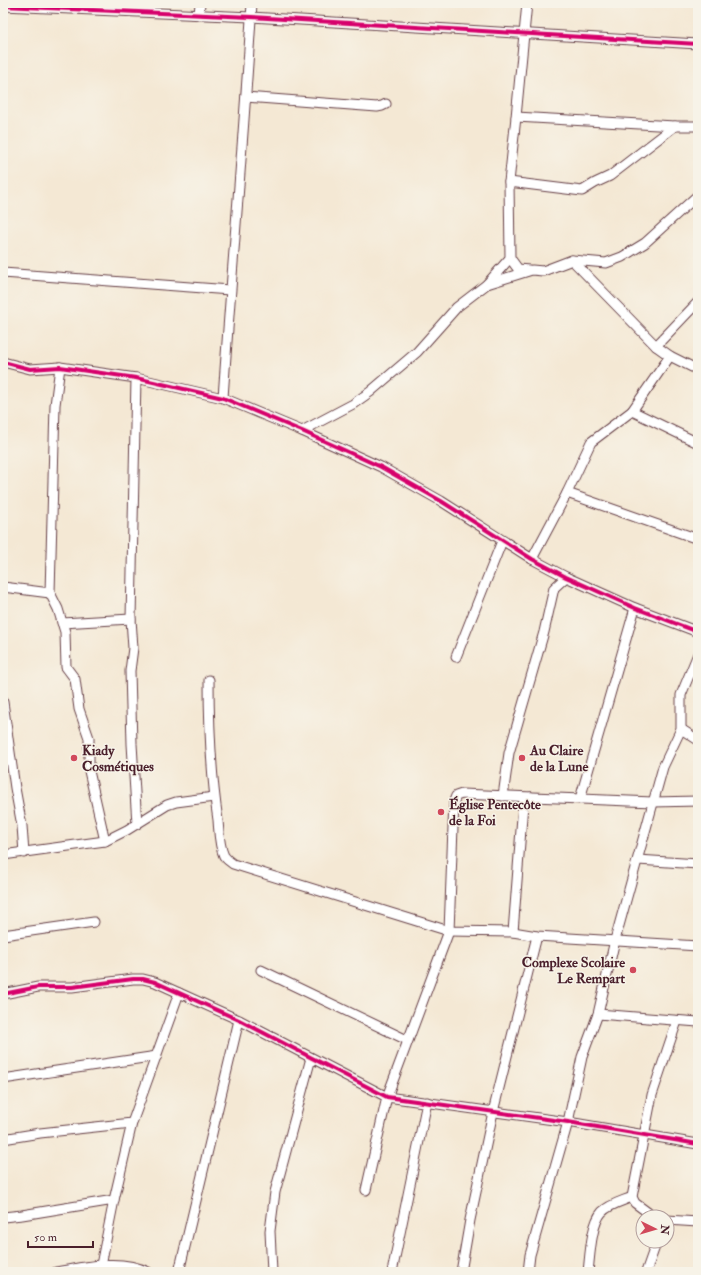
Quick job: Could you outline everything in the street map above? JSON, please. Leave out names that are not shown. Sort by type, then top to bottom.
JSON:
[{"type":"street","points":[[199,15],[200,3]]},
{"type":"street","points":[[223,398],[252,3]]},
{"type":"street","points":[[527,3],[509,182],[510,258],[518,269],[543,271],[572,260],[606,263],[622,257],[645,243],[698,195]]},
{"type":"street","points":[[3,6],[65,6],[698,44]]},
{"type":"street","points":[[246,97],[377,107],[386,104]]},
{"type":"street","points":[[516,117],[698,126]]},
{"type":"street","points":[[509,182],[582,191],[610,176],[675,126]]},
{"type":"street","points":[[302,431],[353,404],[370,392],[417,352],[457,307],[487,284],[510,258]]},
{"type":"street","points":[[572,260],[656,346],[670,356],[698,370]]},
{"type":"street","points":[[487,284],[532,270]]},
{"type":"street","points":[[3,273],[230,290]]},
{"type":"street","points":[[656,346],[698,302]]},
{"type":"street","points":[[532,559],[567,493],[591,442],[632,411],[670,356]]},
{"type":"street","points":[[3,362],[30,368],[60,367],[136,378],[223,398],[302,431],[381,467],[441,501],[532,559],[566,577],[635,608],[698,632]]},
{"type":"street","points":[[60,367],[55,405],[50,593],[58,609],[62,623],[66,667],[75,679],[79,709],[89,738],[89,771],[105,841]]},
{"type":"street","points":[[136,378],[131,619],[133,648],[130,671],[132,744],[137,824]]},
{"type":"street","points":[[632,411],[698,443]]},
{"type":"street","points":[[567,493],[698,539]]},
{"type":"street","points":[[456,657],[502,541]]},
{"type":"street","points":[[503,796],[509,754],[544,632],[554,588],[566,577]]},
{"type":"street","points":[[3,587],[50,593]]},
{"type":"street","points":[[580,798],[635,608]]},
{"type":"street","points":[[62,623],[131,619]]},
{"type":"street","points":[[528,1272],[530,1255],[568,1122],[582,1057],[598,1014],[615,940],[653,802],[663,767],[681,729],[681,695],[698,654]]},
{"type":"street","points":[[209,680],[209,721],[214,797],[224,856],[233,864],[448,930],[513,932],[537,936],[698,946]]},
{"type":"street","points":[[3,702],[22,826],[24,853]]},
{"type":"street","points":[[681,729],[698,740]]},
{"type":"street","points":[[366,1190],[387,1097],[448,930],[454,801],[456,796],[462,794],[653,802],[698,801]]},
{"type":"street","points":[[3,855],[105,841],[137,824],[167,805],[176,802],[214,797]]},
{"type":"street","points":[[513,932],[523,804],[531,797]]},
{"type":"street","points":[[638,860],[698,864]]},
{"type":"street","points":[[3,935],[94,922]]},
{"type":"street","points":[[461,1272],[470,1220],[493,1112],[537,936]]},
{"type":"street","points":[[261,970],[408,1040]]},
{"type":"street","points":[[3,994],[38,987],[72,987],[143,979],[155,982],[239,1020],[387,1097],[568,1122],[698,1144]]},
{"type":"street","points":[[101,1265],[132,1123],[179,993]]},
{"type":"street","points":[[598,1014],[698,1022]]},
{"type":"street","points":[[179,1272],[239,1020]]},
{"type":"street","points":[[643,1209],[635,1203],[632,1196],[652,1095],[677,1020]]},
{"type":"street","points":[[3,1079],[156,1056]]},
{"type":"street","points":[[272,1272],[270,1230],[275,1192],[311,1058]]},
{"type":"street","points":[[392,1272],[427,1102]]},
{"type":"street","points":[[3,1139],[40,1133],[132,1123]]},
{"type":"street","points":[[588,1272],[593,1233],[597,1218],[608,1207],[632,1196]]},
{"type":"street","points":[[3,1217],[114,1200]]},
{"type":"street","points":[[675,1221],[698,1222]]},
{"type":"street","points":[[646,1272],[655,1249]]},
{"type":"street","points":[[56,1272],[101,1265],[132,1266],[148,1272]]},
{"type":"cycle path","points":[[3,6],[251,17],[698,44]]},
{"type":"cycle path","points":[[3,362],[30,369],[60,367],[136,378],[223,398],[302,431],[381,467],[441,501],[532,559],[566,577],[635,608],[698,632]]},
{"type":"cycle path","points":[[3,994],[38,987],[72,987],[143,979],[155,982],[239,1020],[387,1097],[568,1122],[698,1144]]},
{"type":"place","name":"Kiady Cosmétiques","points":[[74,758]]},
{"type":"place","name":"Au Claire de la Lune","points":[[522,758]]},
{"type":"place","name":"Église Pentecôte de la Foi","points":[[441,812]]},
{"type":"place","name":"Complexe Scolaire Le Rempart","points":[[633,970]]}]
